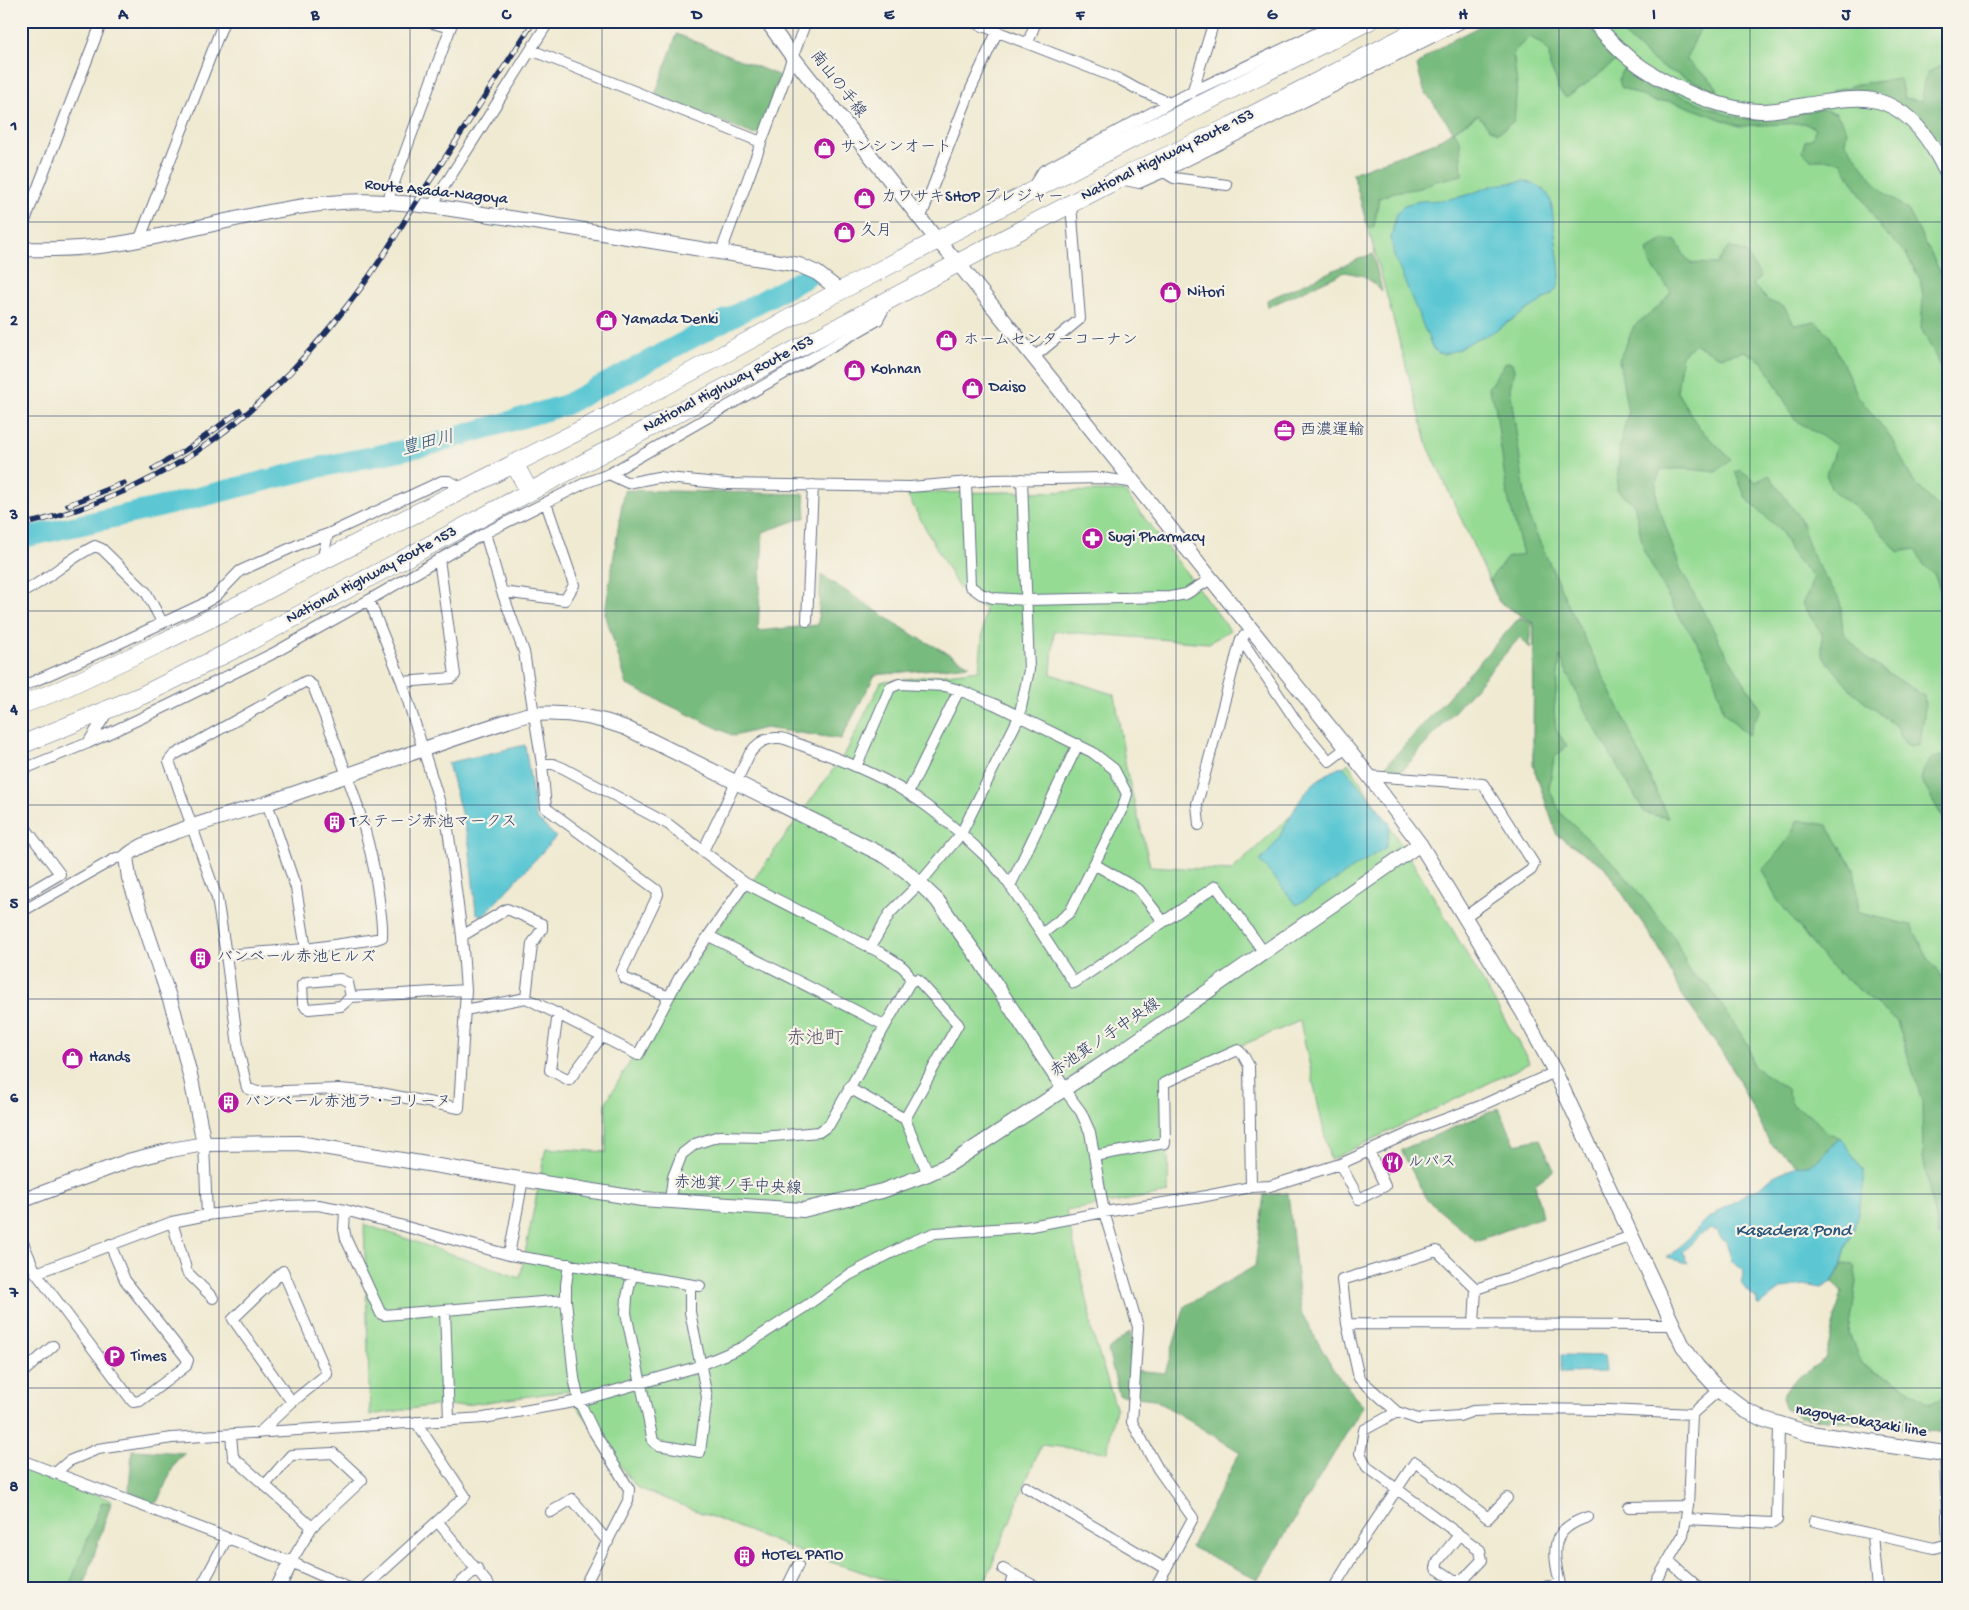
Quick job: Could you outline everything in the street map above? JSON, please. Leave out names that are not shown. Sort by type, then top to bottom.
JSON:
[{"type":"highway","name":"National Highway Route 153","points":[[21,705],[60,690],[197,625],[465,490],[514,463],[630,405],[937,240],[1369,21]]},
{"type":"highway","name":"National Highway Route 153","points":[[21,745],[109,710],[241,646],[1070,204],[1118,179],[1233,132],[1317,88],[1435,21]]},
{"type":"highway","points":[[514,463],[527,492]]},
{"type":"main road","name":"nagoya-okazaki line","points":[[1720,1390],[1745,1410],[1779,1425],[1807,1433],[1946,1454]]},
{"type":"street","points":[[21,231],[102,21]]},
{"type":"street","points":[[139,241],[224,21]]},
{"type":"street","points":[[387,202],[452,25],[426,21]]},
{"type":"street","points":[[431,207],[549,21]]},
{"type":"street","name":"南山の手線","points":[[767,21],[792,56],[921,217],[937,240],[958,263],[1136,483],[1369,776],[1420,844],[1466,916],[1522,1011],[1555,1072],[1683,1346],[1697,1366],[1720,1390]]},
{"type":"street","points":[[721,252],[806,21]]},
{"type":"street","points":[[970,21],[1119,79],[1170,103]]},
{"type":"street","points":[[1028,43],[1036,21]]},
{"type":"street","points":[[1192,93],[1214,21]]},
{"type":"street","points":[[1030,192],[1043,171],[1170,103],[1342,21]]},
{"type":"street","points":[[1317,88],[1465,21]]},
{"type":"street","points":[[1593,21],[1613,44],[1629,58],[1674,86],[1727,107],[1762,112],[1851,100],[1873,100],[1892,107],[1907,116],[1924,134],[1948,176]]},
{"type":"street","points":[[921,217],[971,89],[997,32]]},
{"type":"street","points":[[531,50],[761,142]]},
{"type":"street","points":[[1269,71],[1284,50]]},
{"type":"street","points":[[1118,179],[1139,183],[1164,172],[1233,132]]},
{"type":"street","points":[[1164,172],[1174,178],[1227,185]]},
{"type":"street","name":"Route Asada-Nagoya","points":[[21,249],[92,247],[139,241],[275,210],[342,202],[387,202],[431,207],[799,265],[818,273],[840,291]]},
{"type":"street","points":[[1034,357],[1080,319],[1070,204]]},
{"type":"street","points":[[21,770],[88,743],[272,654],[524,512],[546,504],[586,483],[609,474],[878,320],[888,300]]},
{"type":"street","points":[[648,428],[672,437]]},
{"type":"street","points":[[609,474],[628,483],[658,477],[727,484],[910,487],[1022,479],[1102,478],[1136,483]]},
{"type":"street","points":[[870,948],[890,913],[920,883],[961,834],[1019,717],[1029,670],[1022,479]]},
{"type":"street","points":[[21,687],[201,605],[216,596],[240,571],[302,543],[328,534],[442,482],[449,481],[465,490]]},
{"type":"street","points":[[966,483],[970,586],[981,594],[993,598],[1027,600],[1170,597],[1186,594],[1211,579]]},
{"type":"street","points":[[807,620],[814,485]]},
{"type":"street","points":[[524,512],[523,506],[527,492]]},
{"type":"street","points":[[502,592],[565,600],[574,585],[546,504]]},
{"type":"street","points":[[485,533],[502,592],[524,652],[535,714],[546,808],[657,890],[657,897],[622,971],[624,978],[669,997]]},
{"type":"street","points":[[322,561],[328,534]]},
{"type":"street","points":[[21,593],[38,585],[95,546],[102,549],[146,592],[162,622]]},
{"type":"street","points":[[420,550],[453,552]]},
{"type":"street","points":[[402,682],[452,678],[455,675],[439,559]]},
{"type":"street","points":[[226,956],[306,949],[382,937],[376,872],[371,851],[347,775],[313,686],[306,681],[174,754],[169,761],[217,898],[239,1053],[247,1088],[258,1092],[339,1089],[375,1092],[459,1108],[466,990],[462,936],[448,829],[402,682],[370,600]]},
{"type":"street","points":[[197,625],[201,605]]},
{"type":"street","points":[[1199,825],[1197,804],[1241,639],[1250,628]]},
{"type":"street","points":[[1241,639],[1298,724],[1329,761],[1346,748]]},
{"type":"street","points":[[60,690],[63,669]]},
{"type":"street","points":[[856,767],[890,688],[899,684],[945,686],[959,690],[994,704],[1078,744],[1114,769],[1127,794],[1122,807],[1070,912],[1042,934]]},
{"type":"street","points":[[908,793],[959,690]]},
{"type":"street","points":[[88,743],[109,710]]},
{"type":"street","points":[[21,912],[116,858],[126,857],[132,850],[147,843],[526,714],[578,715],[614,724],[887,857],[920,883],[936,900],[979,958],[1081,1112],[1090,1132],[1104,1212],[1138,1327],[1132,1422],[1158,1469],[1192,1518],[1154,1589]]},
{"type":"street","points":[[703,851],[755,746],[771,739],[781,738],[824,753],[908,793],[961,834],[985,855],[1005,877],[1074,983],[1216,886],[1263,951]]},
{"type":"street","points":[[1010,886],[1078,744]]},
{"type":"street","points":[[542,764],[554,764],[563,768],[668,824],[745,883],[870,948],[906,969],[910,982]]},
{"type":"street","points":[[1369,776],[1483,784],[1534,864],[1531,870],[1466,916]]},
{"type":"street","points":[[266,803],[296,888],[306,949]]},
{"type":"street","points":[[21,822],[60,874],[21,897]]},
{"type":"street","name":"赤池箕ノ手中央線","points":[[21,1201],[128,1161],[204,1144],[298,1143],[642,1199],[670,1201],[803,1210],[882,1191],[950,1164],[1122,1051],[1263,951],[1420,844]]},
{"type":"street","points":[[126,857],[129,878],[174,1012],[191,1079],[204,1144],[206,1215]]},
{"type":"street","points":[[1094,864],[1139,890],[1163,921]]},
{"type":"street","points":[[465,1010],[526,998],[638,1055],[679,978],[745,883]]},
{"type":"street","points":[[462,936],[507,909],[542,924],[542,929],[532,944],[526,998]]},
{"type":"street","points":[[709,936],[884,1025]]},
{"type":"street","points":[[340,979],[348,983],[350,997],[341,1006],[306,1008],[303,1003],[302,985],[307,982],[340,979]]},
{"type":"street","points":[[670,1201],[674,1177],[682,1154],[695,1144],[719,1136],[762,1137],[819,1132],[828,1125],[910,982],[917,979],[958,1024],[904,1119]]},
{"type":"street","points":[[350,997],[466,990]]},
{"type":"street","points":[[558,1013],[550,1070],[569,1080],[602,1036]]},
{"type":"street","points":[[1094,1156],[1165,1143],[1164,1084],[1238,1050],[1249,1066],[1251,1187]]},
{"type":"street","points":[[54,1474],[69,1461],[98,1449],[172,1438],[484,1418],[579,1401],[701,1365],[743,1348],[849,1275],[914,1241],[935,1233],[1026,1227],[1251,1187],[1270,1186],[1340,1164],[1478,1107],[1555,1072]]},
{"type":"street","points":[[849,1088],[904,1119],[928,1174]]},
{"type":"street","points":[[1340,1164],[1359,1199],[1385,1186],[1369,1151]]},
{"type":"street","points":[[508,1255],[523,1179]]},
{"type":"street","points":[[36,1272],[172,1222],[206,1215],[283,1206],[318,1205],[345,1210],[508,1255],[695,1285],[690,1312],[707,1397],[700,1452],[658,1444],[653,1441],[626,1313],[627,1297],[632,1275]]},
{"type":"street","points":[[345,1210],[344,1229],[346,1239],[382,1314],[386,1316],[566,1300]]},
{"type":"street","points":[[172,1222],[187,1272],[213,1298]]},
{"type":"street","points":[[1476,1289],[1632,1236]]},
{"type":"street","points":[[21,1238],[36,1272],[133,1402],[140,1401],[186,1366],[188,1360],[125,1280],[110,1244]]},
{"type":"street","points":[[1474,1324],[1476,1289],[1437,1251],[1342,1280],[1347,1324],[1359,1378],[1396,1412],[1418,1419],[1458,1416],[1473,1411],[1524,1409],[1609,1410],[1692,1414],[1720,1390]]},
{"type":"street","points":[[569,1264],[566,1300],[574,1378],[579,1401],[594,1432],[629,1489],[628,1501],[582,1589]]},
{"type":"street","points":[[259,1433],[292,1402],[327,1374],[283,1271],[233,1319],[292,1402]]},
{"type":"street","points":[[445,1310],[449,1420]]},
{"type":"street","points":[[1347,1324],[1672,1325]]},
{"type":"street","points":[[21,1374],[52,1346]]},
{"type":"street","points":[[1396,1412],[1364,1430],[1360,1453],[1367,1466],[1480,1550],[1482,1560],[1463,1580],[1454,1580],[1436,1568],[1438,1561],[1459,1535]]},
{"type":"street","points":[[1652,1589],[1683,1535],[1688,1506],[1692,1414]]},
{"type":"street","points":[[363,1589],[465,1496],[416,1422]]},
{"type":"street","points":[[1686,1519],[1774,1523],[1777,1520],[1779,1425]]},
{"type":"street","points":[[231,1434],[233,1457],[312,1527]]},
{"type":"street","points":[[265,1485],[291,1455],[333,1453],[362,1480],[312,1527],[277,1589]]},
{"type":"street","points":[[1814,1520],[1934,1548],[1948,1545],[1946,1454]]},
{"type":"street","points":[[21,1460],[291,1562],[351,1589]]},
{"type":"street","points":[[1332,1589],[1415,1462],[1488,1518],[1507,1498]]},
{"type":"street","points":[[1026,1487],[1166,1569]]},
{"type":"street","points":[[551,1512],[572,1499],[608,1542]]},
{"type":"street","points":[[1629,1508],[1688,1506]]},
{"type":"street","points":[[1534,1589],[1561,1587],[1556,1557],[1556,1540],[1562,1530],[1574,1521],[1588,1517]]},
{"type":"street","points":[[438,1522],[492,1589]]},
{"type":"street","points":[[1872,1535],[1877,1589]]},
{"type":"street","points":[[200,1589],[227,1538]]},
{"type":"street","points":[[1669,1560],[1700,1589]]},
{"type":"street","points":[[786,1589],[798,1565]]},
{"type":"street","points":[[454,1589],[477,1568]]},
{"type":"street","points":[[1003,1569],[1040,1589]]},
{"type":"street","points":[[1012,1589],[1011,1581],[1015,1575]]},
{"type":"green space","points":[[1490,21],[1678,21],[1677,26],[1687,21],[1948,21],[1948,1433],[1799,1417],[1786,1409],[1782,1397],[1792,1382],[1825,1359],[1842,1291],[1832,1282],[1841,1267],[1846,1247],[1853,1233],[1863,1170],[1797,1165],[1770,1143],[1732,1067],[1679,990],[1660,949],[1604,866],[1557,835],[1533,765],[1534,623],[1499,602],[1428,446],[1353,173],[1436,142],[1478,115]]},
{"type":"green space","points":[[1490,21],[1585,21],[1618,59],[1566,98],[1558,89],[1556,79],[1550,67],[1549,53],[1539,42],[1530,37],[1513,52],[1517,85],[1514,121],[1498,133],[1489,128],[1478,115],[1454,130],[1460,141],[1462,175],[1432,182],[1421,188],[1394,192],[1379,198],[1374,226],[1368,229],[1353,173],[1436,142],[1453,131],[1424,90],[1417,66],[1442,46]]},
{"type":"green space","points":[[1609,21],[1678,21],[1677,26],[1687,21],[1708,21],[1699,31],[1686,59],[1707,77],[1718,90],[1711,89],[1664,68]]},
{"type":"green space","points":[[677,34],[780,76],[760,132],[755,135],[655,95]]},
{"type":"green space","points":[[1948,64],[1946,101],[1948,109],[1948,161],[1925,125],[1909,110],[1833,95],[1830,92],[1857,84],[1900,79],[1904,98],[1922,101],[1926,76],[1933,70]]},
{"type":"green space","points":[[1627,68],[1653,84],[1726,114],[1745,119],[1791,115],[1821,109],[1836,113],[1847,130],[1845,142],[1876,184],[1887,195],[1908,210],[1942,275],[1948,303],[1948,372],[1942,369],[1921,328],[1923,296],[1920,279],[1906,254],[1882,230],[1841,162],[1812,160],[1802,152],[1805,141],[1813,138],[1815,129],[1804,123],[1739,126],[1683,105],[1668,101],[1656,102],[1621,87],[1619,79],[1621,72]]},
{"type":"green space","points":[[1664,239],[1676,241],[1689,263],[1717,264],[1728,247],[1745,252],[1761,277],[1753,285],[1769,301],[1784,307],[1795,325],[1815,321],[1829,334],[1858,396],[1891,438],[1913,481],[1948,517],[1948,598],[1942,594],[1935,576],[1924,565],[1915,549],[1898,552],[1868,517],[1832,490],[1826,474],[1836,445],[1795,420],[1764,363],[1745,351],[1720,357],[1695,344],[1682,355],[1677,392],[1699,428],[1731,459],[1716,472],[1661,469],[1656,483],[1657,502],[1680,568],[1723,648],[1761,709],[1753,723],[1749,736],[1724,713],[1712,670],[1699,645],[1676,612],[1644,551],[1634,504],[1617,490],[1620,445],[1628,413],[1619,360],[1634,326],[1661,304],[1671,292],[1650,263],[1647,250]]},
{"type":"green space","points":[[1373,254],[1382,291],[1364,276],[1345,272],[1268,307],[1267,300]]},
{"type":"green space","points":[[1506,362],[1512,363],[1514,370],[1510,389],[1528,516],[1572,613],[1622,714],[1668,818],[1645,813],[1584,709],[1560,657],[1554,711],[1556,730],[1567,746],[1554,758],[1549,788],[1561,814],[1617,866],[1675,938],[1691,974],[1708,985],[1749,1046],[1753,1066],[1787,1089],[1792,1105],[1809,1114],[1829,1134],[1840,1138],[1813,1164],[1797,1165],[1770,1143],[1732,1067],[1679,990],[1660,949],[1604,866],[1557,835],[1533,765],[1534,623],[1499,602],[1490,579],[1507,558],[1523,554],[1507,494],[1495,404],[1488,388]]},
{"type":"green space","points":[[1741,470],[1756,482],[1769,475],[1800,518],[1813,558],[1840,600],[1843,633],[1868,660],[1924,696],[1920,745],[1909,747],[1902,739],[1897,727],[1853,692],[1822,655],[1822,634],[1802,604],[1809,591],[1813,577],[1790,551],[1782,532],[1746,498],[1735,472]]},
{"type":"green space","points":[[624,490],[804,494],[806,517],[763,532],[758,631],[818,625],[821,575],[915,636],[970,665],[875,675],[841,739],[765,728],[734,736],[627,685],[605,613]]},
{"type":"green space","points":[[1124,491],[1230,630],[1209,643],[1054,631],[1051,674],[1115,695],[1126,768],[1150,866],[1231,871],[1348,763],[1419,872],[1530,1063],[1330,1160],[1300,1021],[1240,1046],[1169,1081],[1168,1193],[1066,1211],[1089,1308],[1091,1329],[1116,1408],[1107,1452],[1041,1445],[982,1589],[915,1589],[806,1554],[636,1487],[566,1391],[458,1406],[430,1406],[370,1415],[364,1224],[520,1278],[546,1148],[606,1152],[606,1102],[669,997],[847,750],[881,682],[979,670],[985,609],[958,587],[906,493]]},
{"type":"green space","points":[[1520,617],[1532,623],[1530,648],[1520,637],[1400,773],[1383,769]]},
{"type":"green space","points":[[1948,755],[1948,827],[1921,780],[1926,765],[1932,759]]},
{"type":"green space","points":[[1798,820],[1827,825],[1854,869],[1859,913],[1911,925],[1931,963],[1948,985],[1948,1113],[1945,1117],[1942,1198],[1948,1227],[1948,1239],[1938,1234],[1923,1157],[1922,1101],[1897,1021],[1829,965],[1776,898],[1762,870],[1783,846]]},
{"type":"green space","points":[[1499,1108],[1515,1144],[1540,1139],[1554,1170],[1535,1184],[1542,1217],[1476,1241],[1427,1200],[1401,1150]]},
{"type":"green space","points":[[1288,1193],[1301,1312],[1333,1369],[1363,1406],[1258,1579],[1191,1547],[1240,1452],[1154,1399],[1119,1395],[1108,1350],[1130,1332],[1133,1370],[1165,1373],[1185,1306],[1255,1266],[1264,1195]]},
{"type":"green space","points":[[1843,1264],[1854,1265],[1857,1282],[1849,1333],[1861,1364],[1874,1372],[1893,1379],[1929,1403],[1941,1397],[1948,1401],[1948,1433],[1799,1417],[1786,1409],[1782,1397],[1792,1382],[1825,1359],[1842,1291],[1832,1282]]},
{"type":"green space","points":[[132,1450],[185,1453],[176,1461],[157,1502],[150,1503],[129,1491]]},
{"type":"green space","points":[[21,1465],[111,1500],[74,1589],[21,1589]]},
{"type":"green space","points":[[102,1502],[111,1503],[83,1589],[68,1589]]},
{"type":"water","points":[[1525,181],[1541,188],[1547,193],[1551,201],[1560,273],[1557,288],[1551,295],[1490,334],[1476,339],[1457,350],[1444,354],[1438,353],[1433,349],[1394,256],[1391,238],[1396,215],[1404,205],[1420,201],[1444,200],[1468,195],[1494,185]]},
{"type":"water","points":[[525,745],[536,818],[556,837],[483,916],[476,913],[469,843],[448,763]]},
{"type":"water","points":[[1343,766],[1390,824],[1386,847],[1297,905],[1260,861],[1279,838],[1297,804],[1311,786]]},
{"type":"water","name":"Kasadera Pond","points":[[1840,1138],[1863,1170],[1863,1192],[1853,1233],[1846,1247],[1841,1267],[1832,1282],[1822,1288],[1804,1285],[1782,1288],[1759,1306],[1757,1299],[1741,1283],[1744,1270],[1732,1262],[1726,1241],[1720,1238],[1718,1231],[1711,1229],[1701,1234],[1682,1252],[1688,1263],[1667,1258],[1702,1223],[1750,1191],[1757,1189],[1774,1176],[1797,1165],[1810,1164],[1816,1161]]},
{"type":"water","points":[[1561,1355],[1604,1356],[1606,1372],[1561,1373]]},
{"type":"waterway","name":"豊田川","points":[[21,538],[156,508],[316,468],[433,444],[565,405],[807,277]]},
{"type":"railway","points":[[21,525],[76,510],[126,490],[172,467],[215,438],[255,406],[293,370],[370,275],[534,21]]},
{"type":"railway","points":[[153,469],[192,446],[240,411]]},
{"type":"railway","points":[[68,505],[124,483]]},
{"type":"place","name":"サンシンオート","points":[[824,148]]},
{"type":"place","name":"カワサキSHOP プレジャー","points":[[865,198]]},
{"type":"place","name":"久月","points":[[844,232]]},
{"type":"place","name":"Nitori","points":[[1171,293]]},
{"type":"place","name":"Yamada Denki","points":[[607,320]]},
{"type":"place","name":"ホームセンターコーナン","points":[[947,341]]},
{"type":"place","name":"Kohnan","points":[[855,370]]},
{"type":"place","name":"Daiso","points":[[973,388]]},
{"type":"place","name":"西濃運輸","points":[[1284,431]]},
{"type":"place","name":"Sugi Pharmacy","points":[[1092,538]]},
{"type":"place","name":"Tステージ赤池マークス","points":[[334,823]]},
{"type":"place","name":"バンベール赤池ヒルズ","points":[[201,958]]},
{"type":"place","name":"Hands","points":[[73,1058]]},
{"type":"place","name":"バンベール赤池ラ・コリーヌ","points":[[229,1103]]},
{"type":"place","name":"ルパス","points":[[1392,1163]]},
{"type":"place","name":"Times","points":[[115,1357]]},
{"type":"place","name":"HOTEL PATIO","points":[[745,1556]]},
{"type":"district","name":"赤池町","points":[[815,1039]]}]
